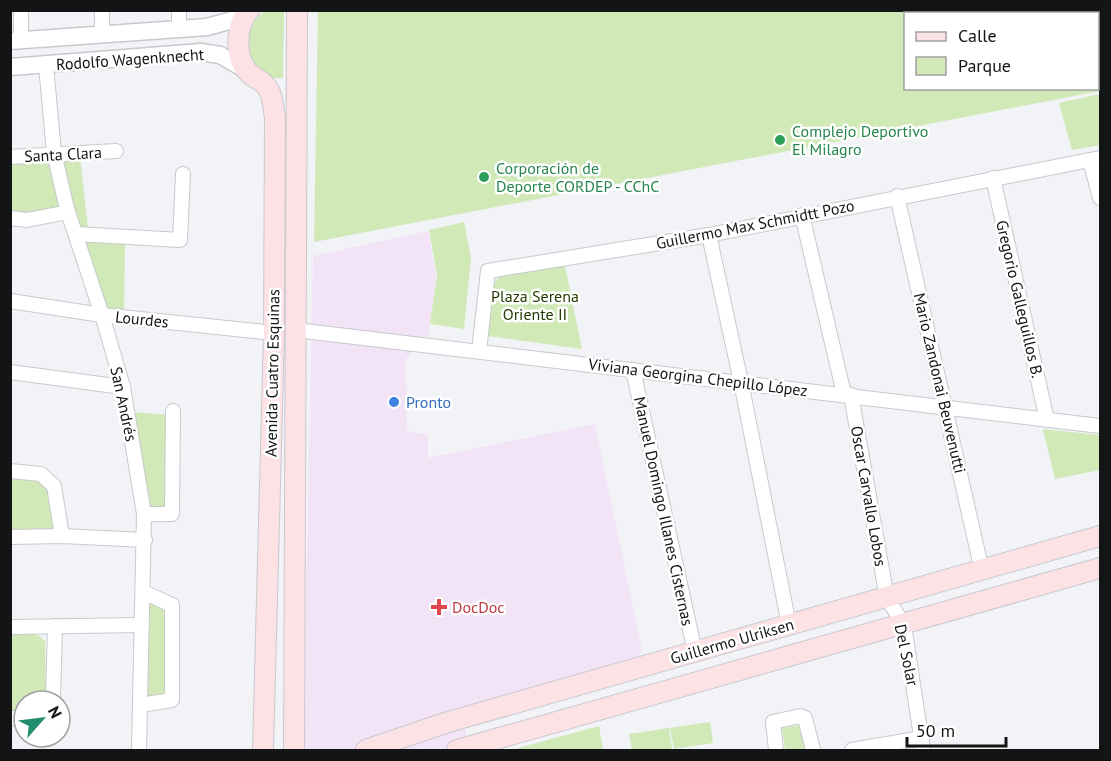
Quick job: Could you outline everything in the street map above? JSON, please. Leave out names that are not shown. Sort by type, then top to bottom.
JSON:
[{"type":"main road","name":"Avenida Cuatro Esquinas","points":[[294,750],[296,330],[294,87],[297,10]]},
{"type":"main road","points":[[246,14],[239,32],[239,50],[246,70],[266,86],[294,87]]},
{"type":"main road","name":"Avenida Cuatro Esquinas","points":[[263,750],[274,333],[275,117],[266,86]]},
{"type":"main road","name":"Guillermo Ulriksen","points":[[366,750],[445,723],[1101,536]]},
{"type":"main road","name":"Guillermo Ulriksen","points":[[457,750],[1101,568]]},
{"type":"main road","points":[[550,693],[559,697],[564,704],[564,713],[558,722]]},
{"type":"street","points":[[16,41],[21,10]]},
{"type":"street","points":[[102,10],[102,35]]},
{"type":"street","points":[[179,10],[179,30]]},
{"type":"street","name":"Rodolfo Wagenknecht","points":[[16,41],[207,27],[246,14]]},
{"type":"street","name":"Rodolfo Wagenknecht","points":[[10,67],[201,52],[220,55],[246,70]]},
{"type":"street","name":"San Andrés","points":[[46,65],[54,153],[68,212],[123,387],[144,514],[138,750]]},
{"type":"street","name":"Santa Clara","points":[[10,157],[116,151]]},
{"type":"street","points":[[1095,159],[1101,198]]},
{"type":"street","name":"Guillermo Max Schmidtt Pozo","points":[[479,351],[488,271],[708,235],[897,196],[1095,159]]},
{"type":"street","points":[[76,234],[180,240],[183,174]]},
{"type":"street","name":"Gregorio Galleguillos B.","points":[[993,178],[1047,420]]},
{"type":"street","name":"Mario Zandonai Beuvenutti","points":[[897,196],[947,408],[982,571]]},
{"type":"street","points":[[10,218],[27,220],[68,212]]},
{"type":"street","name":"Oscar Carvallo Lobos","points":[[802,215],[847,395],[887,598]]},
{"type":"street","points":[[708,235],[741,382],[789,625]]},
{"type":"street","name":"Lourdes","points":[[10,301],[102,315],[274,333]]},
{"type":"street","name":"Viviana Georgina Chepillo López","points":[[296,330],[1101,426]]},
{"type":"street","name":"Manuel Domingo Illanes Cisternas","points":[[633,370],[695,652]]},
{"type":"street","points":[[10,372],[123,387]]},
{"type":"street","points":[[144,514],[172,514],[173,411]]},
{"type":"street","points":[[10,471],[41,474],[54,486],[62,536]]},
{"type":"street","points":[[10,537],[62,536],[145,540]]},
{"type":"street","points":[[140,705],[172,700],[172,605],[143,592]]},
{"type":"street","name":"Del Solar","points":[[887,598],[904,625],[923,744]]},
{"type":"street","points":[[10,627],[142,625]]},
{"type":"street","points":[[53,689],[56,626]]},
{"type":"street","points":[[776,750],[774,722],[800,716],[805,718],[808,725],[813,750]]},
{"type":"street","points":[[852,750],[923,744]]},
{"type":"shaded area","points":[[428,231],[436,276],[429,333],[406,359],[407,431],[428,435],[428,458],[595,424],[642,651],[632,662],[462,710],[469,750],[303,750],[313,256]]},
{"type":"green space","points":[[264,11],[284,11],[283,78],[270,77],[260,71],[253,63],[249,53],[251,30],[256,19]]},
{"type":"green space","name":"Corporación de Deporte CORDEP - CChC","points":[[318,11],[1100,11],[1100,91],[314,242]]},
{"type":"green space","points":[[1100,94],[1100,145],[1072,150],[1059,103]]},
{"type":"green space","points":[[80,157],[88,229],[80,229],[72,207],[61,158]]},
{"type":"green space","points":[[51,158],[62,210],[27,215],[11,214],[10,162]]},
{"type":"green space","points":[[464,222],[471,258],[464,329],[430,324],[437,275],[429,230]]},
{"type":"green space","points":[[82,238],[125,239],[124,313],[105,311]]},
{"type":"green space","name":"Plaza Serena Oriente II","points":[[564,261],[582,349],[488,336],[494,283],[501,276]]},
{"type":"green space","points":[[133,412],[168,415],[167,509],[148,509]]},
{"type":"green space","points":[[1043,429],[1100,435],[1100,470],[1055,479]]},
{"type":"green space","points":[[10,474],[40,478],[51,488],[57,532],[11,533]]},
{"type":"green space","points":[[146,597],[169,607],[170,698],[145,701]]},
{"type":"green space","points":[[11,633],[33,634],[45,641],[46,689],[12,689],[11,712]]},
{"type":"green space","points":[[710,722],[713,743],[674,749],[670,728]]},
{"type":"green space","points":[[801,725],[805,750],[785,750],[782,728]]},
{"type":"green space","points":[[599,726],[603,750],[511,750]]},
{"type":"green space","points":[[669,728],[672,749],[632,750],[629,734]]},
{"type":"place","name":"Complejo Deportivo El Milagro","points":[[780,140]]},
{"type":"place","name":"Corporación de Deporte CORDEP - CChC","points":[[484,177]]},
{"type":"place","name":"Pronto","points":[[394,402]]},
{"type":"place","name":"DocDoc","points":[[439,607]]}]
